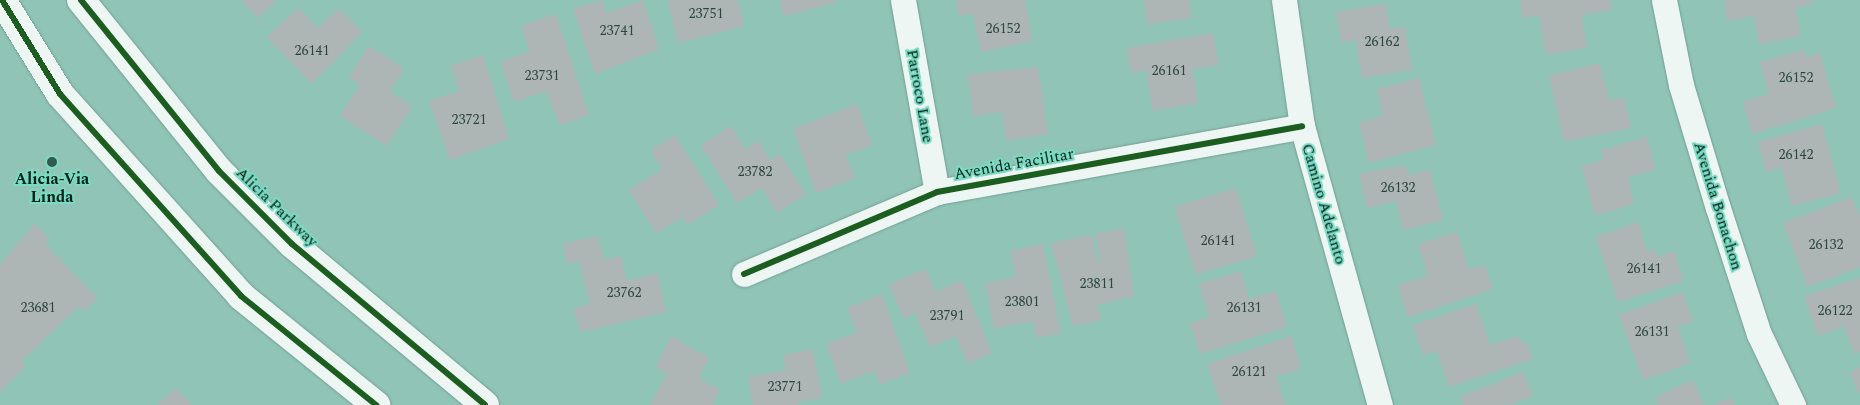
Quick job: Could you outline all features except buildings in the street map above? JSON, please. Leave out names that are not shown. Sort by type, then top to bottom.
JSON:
[{"type":"main road","points":[[2,0],[60,94],[241,296],[376,405]]},
{"type":"main road","name":"Alicia Parkway","points":[[81,0],[219,171],[292,244],[485,405]]},
{"type":"street","name":"Parroco Lane","points":[[902,0],[937,192]]},
{"type":"street","name":"Camino Adelanto","points":[[1284,0],[1302,126],[1380,405]]},
{"type":"street","name":"Avenida Bonachon","points":[[1664,0],[1681,85],[1758,334],[1793,405]]},
{"type":"street","name":"Avenida Facilitar","points":[[744,274],[937,192],[1302,126]]},
{"type":"cycle path","points":[[2,0],[60,94],[241,296],[376,405]]},
{"type":"cycle path","points":[[81,0],[219,171],[292,244],[485,405]]},
{"type":"cycle path","points":[[744,274],[937,192],[1302,126]]},
{"type":"place","name":"Alicia-Via Linda","points":[[52,162]]}]
